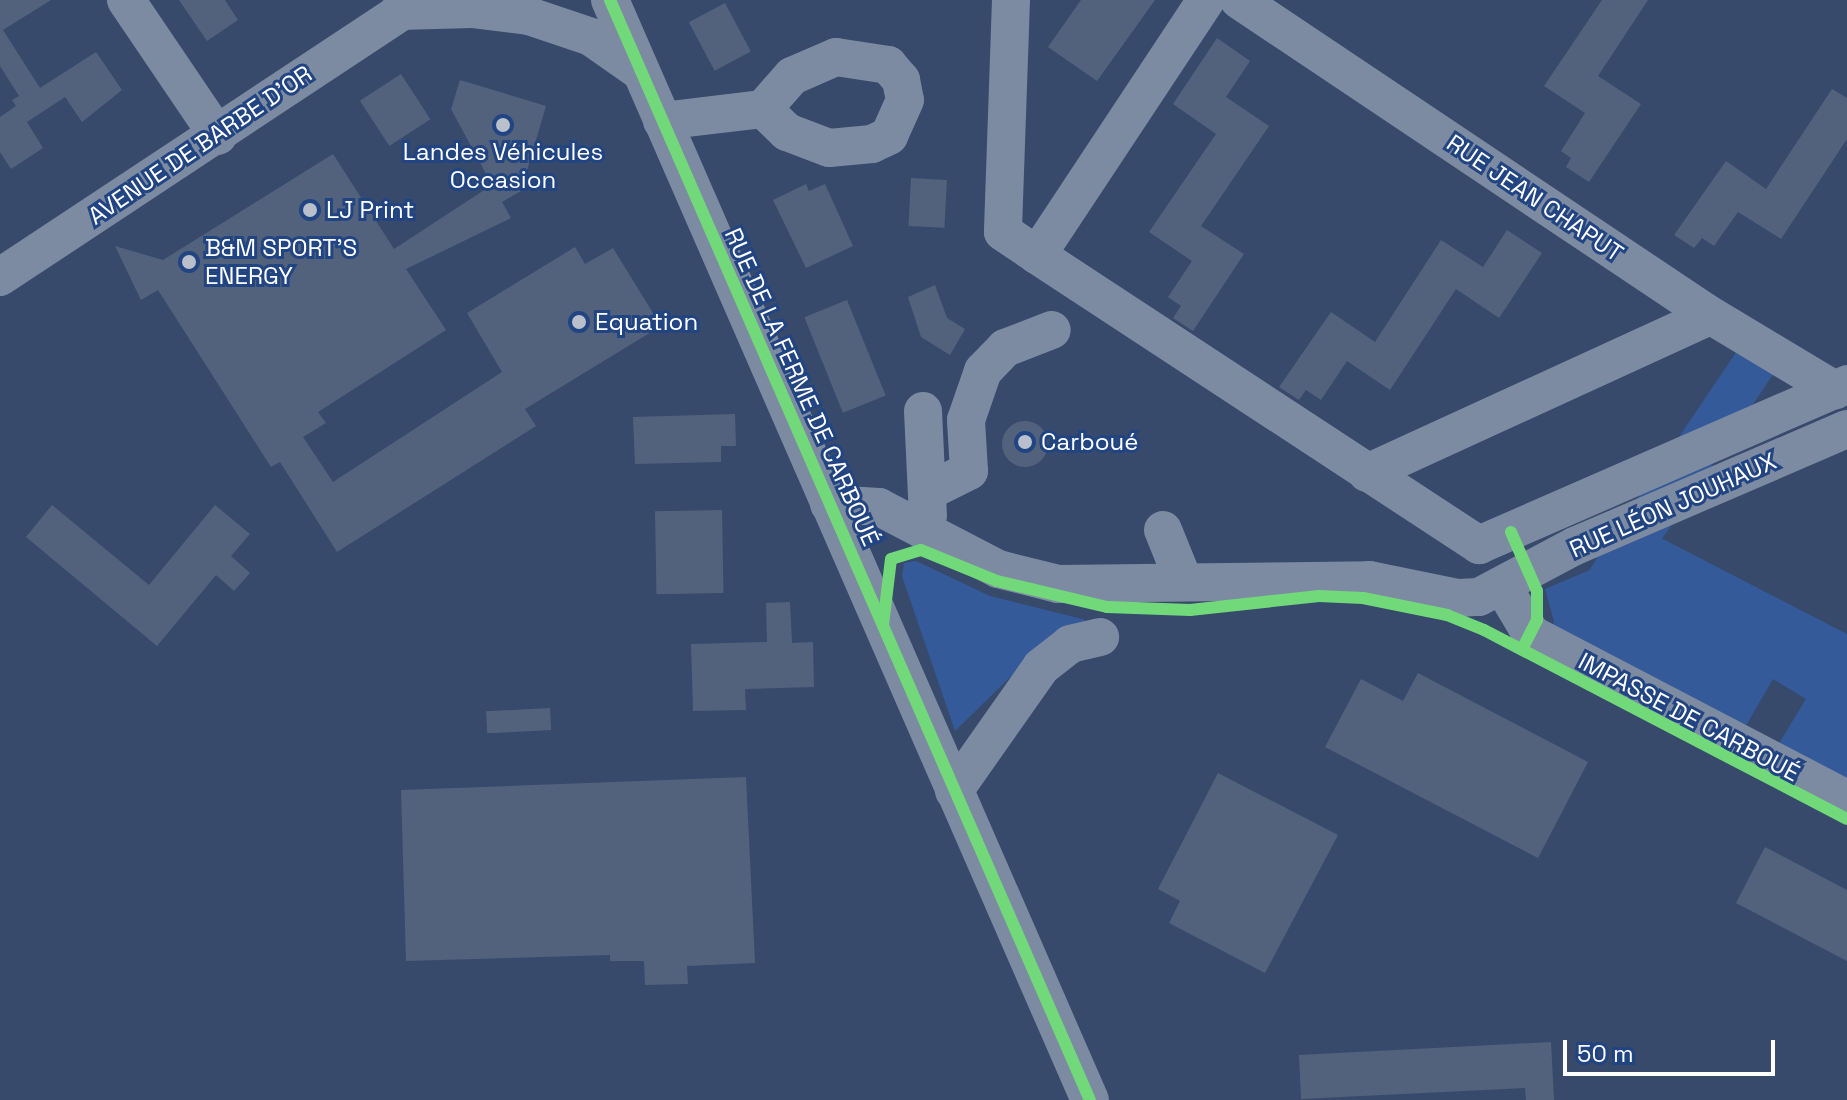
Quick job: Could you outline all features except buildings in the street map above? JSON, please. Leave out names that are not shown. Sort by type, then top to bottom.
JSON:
[{"type":"street","points":[[126,0],[218,136]]},
{"type":"street","name":"RUE DE LA FERME DE CARBOUÉ","points":[[610,0],[1090,1100]]},
{"type":"street","points":[[1011,0],[1003,232],[1479,545],[1841,387]]},
{"type":"street","points":[[1037,255],[1206,0]]},
{"type":"street","name":"RUE JEAN CHAPUT","points":[[1239,0],[1710,316],[1841,387]]},
{"type":"street","name":"AVENUE DE BARBE D'OR","points":[[0,277],[218,136],[409,4],[529,16],[591,37],[641,72]]},
{"type":"street","points":[[662,121],[763,109]]},
{"type":"street","points":[[1367,473],[1710,316]]},
{"type":"street","points":[[927,492],[969,471],[966,420],[983,371],[1005,348],[1052,330]]},
{"type":"street","points":[[851,552],[887,536],[926,533],[923,411]]},
{"type":"street","name":"RUE LÉON JOUHAUX","points":[[1503,587],[1575,546],[1847,429]]},
{"type":"street","name":"IMPASSE DE CARBOUÉ","points":[[829,504],[879,507],[998,569],[1058,584],[1370,580],[1458,598],[1847,799]]},
{"type":"street","points":[[1163,530],[1184,582]]},
{"type":"street","points":[[1503,587],[1531,634]]},
{"type":"street","name":"IMPASSE DE CARBOUÉ","points":[[1458,598],[1503,587]]},
{"type":"street","points":[[954,791],[1041,667],[1070,644],[1100,637]]},
{"type":"shaded area","points":[[1741,345],[1777,369],[1583,657],[1547,633]]},
{"type":"shaded area","points":[[1663,539],[1847,634],[1847,781],[1778,745],[1806,699],[1773,679],[1744,729],[1555,625],[1545,589]]},
{"type":"shaded area","points":[[916,561],[990,596],[1086,620],[1039,649],[955,731],[902,576],[904,563]]},
{"type":"cycle path","points":[[610,0],[1090,1100]]},
{"type":"cycle path","points":[[1511,532],[1537,591],[1537,620],[1523,648]]},
{"type":"cycle path","points":[[883,625],[891,559],[921,550],[997,581],[1107,607],[1190,610],[1319,596],[1363,598],[1447,615],[1484,630],[1847,819]]},
{"type":"place","name":"Landes Véhicules Occasion","points":[[503,125]]},
{"type":"place","name":"LJ Print","points":[[310,210]]},
{"type":"place","name":"B&M SPORT'S ENERGY","points":[[189,262]]},
{"type":"place","name":"Equation","points":[[579,322]]},
{"type":"place","name":"Carboué","points":[[1025,442]]}]
